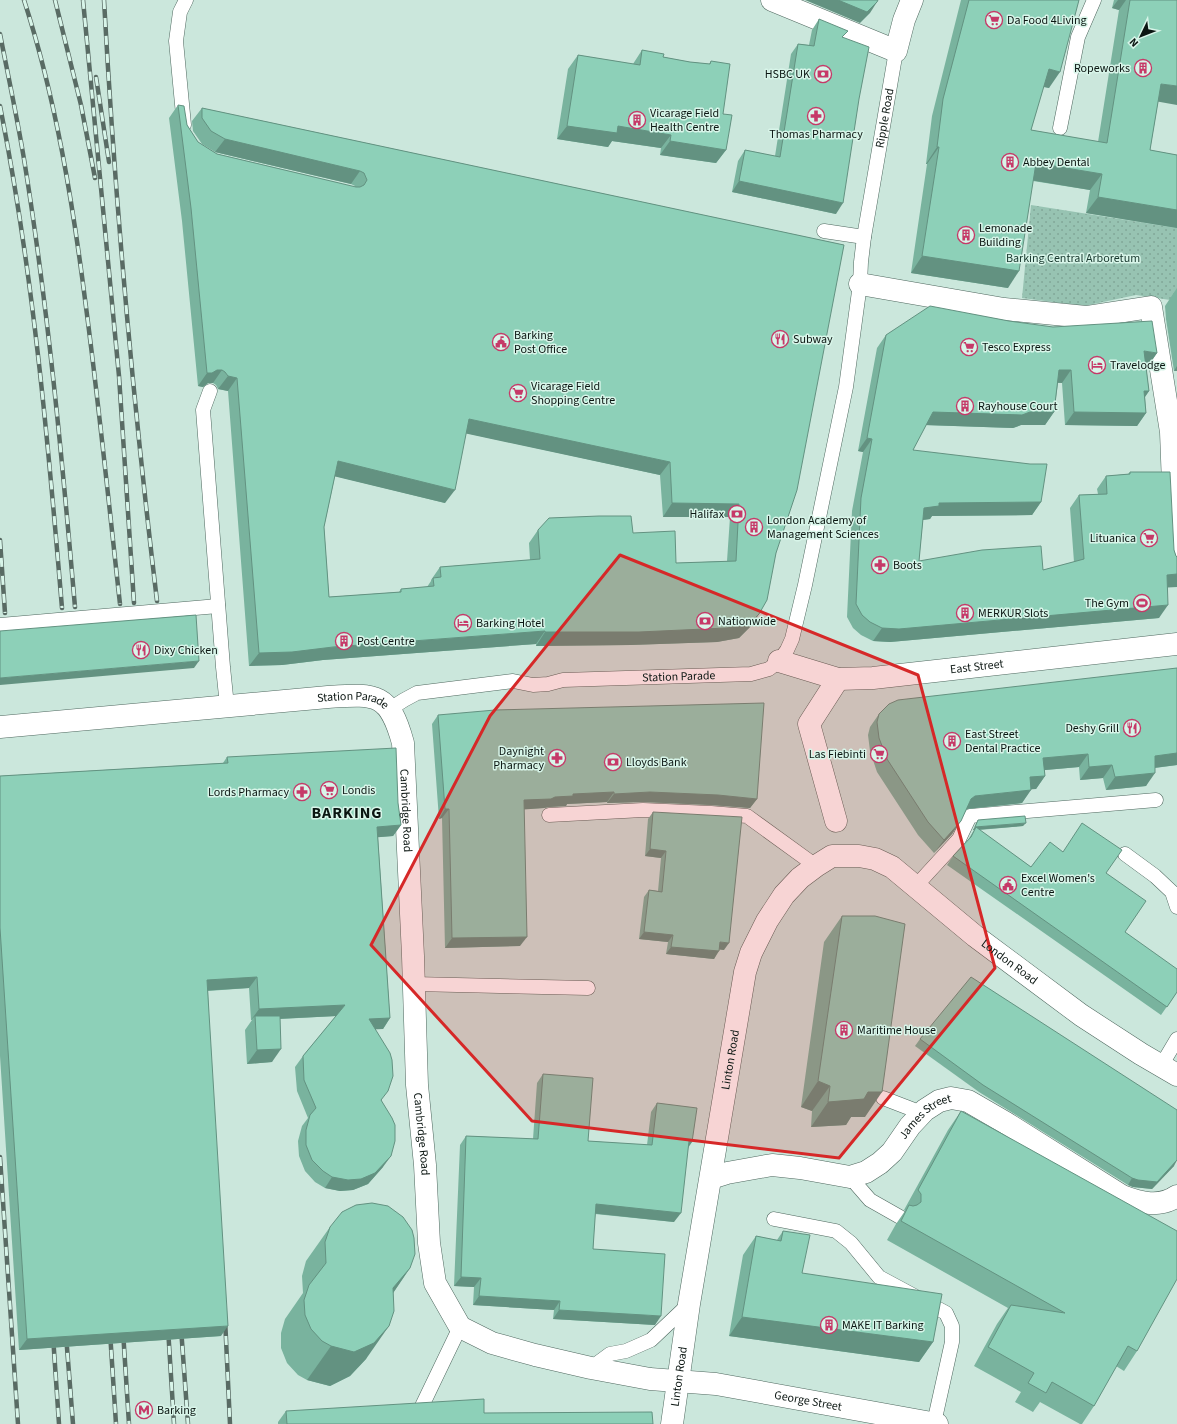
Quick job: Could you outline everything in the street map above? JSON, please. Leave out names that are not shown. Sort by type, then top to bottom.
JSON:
[{"type":"street","points":[[772,0],[896,51]]},
{"type":"street","name":"Ripple Road","points":[[896,51],[904,20],[912,0]]},
{"type":"street","points":[[860,284],[1004,309],[1086,317],[1151,307],[1174,432],[1175,537],[1177,562]]},
{"type":"street","name":"East Street","points":[[774,665],[838,678],[873,678],[1177,644]]},
{"type":"street","points":[[836,821],[810,724],[838,678]]},
{"type":"street","name":"Station Parade","points":[[0,727],[360,695],[378,699],[390,709]]},
{"type":"street","name":"Cambridge Road","points":[[390,709],[397,723],[402,743],[414,984],[417,1085],[425,1165],[429,1243],[435,1283],[460,1327]]},
{"type":"street","name":"Linton Road","points":[[672,1424],[689,1304],[742,985],[751,953],[784,895],[800,878],[832,856],[843,856]]},
{"type":"street","name":"London Road","points":[[843,856],[859,856],[875,859],[892,867],[975,936],[1081,1014],[1169,1070]]},
{"type":"street","name":"James Street","points":[[850,1177],[866,1172],[880,1163],[892,1152],[910,1126],[922,1113],[939,1102],[951,1098],[968,1101],[1006,1123],[1122,1196],[1139,1202],[1160,1203],[1177,1196]]},
{"type":"street","points":[[711,1178],[727,1173],[772,1165],[800,1168],[850,1177]]},
{"type":"street","points":[[460,1327],[492,1343],[535,1355],[591,1368],[650,1379],[679,1381]]},
{"type":"street","name":"George Street","points":[[679,1381],[716,1384],[936,1424]]},
{"type":"lane","points":[[186,0],[180,12],[176,41],[185,134],[189,139]]},
{"type":"lane","points":[[1060,128],[1078,37],[1094,0]]},
{"type":"lane","name":"Ripple Road","points":[[774,665],[787,650],[792,639],[846,387],[860,284],[864,237],[896,51]]},
{"type":"lane","points":[[824,231],[864,237]]},
{"type":"lane","points":[[210,391],[204,410],[218,606],[227,706]]},
{"type":"lane","points":[[0,625],[218,606]]},
{"type":"lane","name":"Station Parade","points":[[390,709],[417,693],[513,681],[533,685],[548,684],[563,680],[752,674],[774,665]]},
{"type":"lane","points":[[915,887],[959,839],[970,816],[1156,800]]},
{"type":"lane","points":[[549,815],[643,810],[747,816],[816,866]]},
{"type":"lane","points":[[1125,854],[1155,876],[1172,892],[1177,908]]},
{"type":"lane","points":[[414,984],[588,988]]},
{"type":"lane","points":[[1169,1070],[1177,1039]]},
{"type":"lane","points":[[883,1098],[922,1113]]},
{"type":"lane","points":[[850,1177],[870,1200],[900,1218]]},
{"type":"lane","points":[[774,1219],[836,1231],[851,1243],[879,1277],[946,1313],[952,1326],[952,1342],[936,1424]]},
{"type":"lane","points":[[591,1368],[610,1354],[626,1351],[651,1340],[689,1304]]},
{"type":"lane","points":[[422,1406],[460,1327]]},
{"type":"highlighted area","points":[[620,555],[918,675],[995,968],[839,1158],[532,1121],[371,945],[490,716]]},
{"type":"green space","name":"Barking Central Arboretum","points":[[1031,205],[1177,228],[1177,301],[1136,295],[1084,306],[1022,298]]},
{"type":"building","points":[[838,0],[878,0],[867,12]]},
{"type":"building","points":[[969,0],[1079,0],[1060,72],[1049,69],[1031,130],[1107,143],[1130,0],[1177,0],[1177,86],[1161,84],[1150,150],[1177,155],[1177,210],[1098,197],[1102,174],[1036,163],[1019,271],[922,256],[939,147],[937,147],[943,99]]},
{"type":"building","points":[[819,19],[848,31],[842,37],[869,47],[859,99],[843,203],[739,181],[745,150],[780,157],[798,44],[814,46]]},
{"type":"building","name":"Vicarage Field Health Centre","points":[[642,50],[664,54],[663,57],[690,62],[710,64],[711,61],[730,64],[723,114],[732,115],[726,150],[670,141],[671,135],[618,126],[617,133],[567,126],[578,55],[640,65]]},
{"type":"building","name":"Vicarage Field Shopping Centre","points":[[178,105],[184,106],[187,125],[198,142],[217,154],[356,187],[364,185],[367,180],[364,173],[360,171],[225,139],[211,131],[202,118],[202,108],[844,245],[797,490],[776,553],[767,600],[759,614],[748,625],[726,628],[639,632],[545,631],[333,647],[292,652],[259,653],[237,378],[228,376],[222,370],[207,373],[191,208]],"holes":[[[469,419],[670,462],[672,503],[739,504],[736,561],[676,563],[675,531],[633,533],[631,516],[549,518],[538,530],[540,559],[440,567],[441,577],[433,578],[434,586],[401,589],[401,592],[329,597],[324,527],[338,461],[455,490]]]},
{"type":"building","points":[[930,306],[1009,321],[1053,327],[1152,321],[1157,353],[1144,351],[1149,391],[1144,391],[1146,413],[1074,412],[1071,370],[1059,370],[1054,412],[1030,412],[1022,415],[933,412],[913,450],[1030,464],[1047,464],[1041,502],[939,503],[939,506],[924,508],[919,561],[982,550],[1041,546],[1043,570],[1084,559],[1079,495],[1107,494],[1106,476],[1130,474],[1130,472],[1170,472],[1174,550],[1177,557],[1177,574],[1167,575],[1168,605],[899,629],[882,628],[870,622],[862,615],[856,604],[861,498],[872,439],[867,438],[886,335]]},
{"type":"building","points":[[196,615],[199,661],[0,678],[0,631]]},
{"type":"building","points":[[1177,668],[1177,753],[1155,756],[1155,773],[1115,777],[1112,765],[1089,767],[1088,754],[1043,758],[1045,776],[1030,777],[1031,790],[975,796],[971,799],[961,821],[944,840],[928,822],[887,759],[879,738],[877,722],[879,714],[889,704],[898,700]]},
{"type":"building","points":[[764,703],[757,799],[718,795],[650,792],[614,794],[614,792],[573,794],[573,796],[555,797],[551,799],[524,800],[527,937],[452,938],[449,809],[445,809],[438,715],[495,710]]},
{"type":"building","points":[[396,748],[398,803],[401,825],[377,827],[390,1018],[369,1019],[390,1053],[392,1060],[393,1076],[388,1091],[381,1100],[395,1125],[395,1141],[391,1156],[375,1173],[361,1179],[348,1180],[332,1177],[323,1171],[312,1160],[306,1145],[306,1130],[310,1115],[316,1108],[304,1080],[303,1056],[345,1005],[259,1009],[257,977],[207,980],[228,1326],[27,1339],[0,928],[0,776],[228,763],[227,757]]},
{"type":"building","points":[[653,812],[742,817],[729,943],[720,942],[719,951],[671,947],[673,935],[644,932],[649,890],[662,892],[666,851],[650,849]]},
{"type":"building","points":[[1025,816],[1026,823],[975,827],[978,820]]},
{"type":"building","points":[[1082,823],[1122,850],[1106,873],[1146,901],[1125,932],[1177,969],[1177,992],[1167,1007],[953,856],[971,837],[976,827],[1031,867],[1050,842],[1063,852]]},
{"type":"building","name":"Maritime House","points":[[842,916],[875,916],[905,924],[882,1092],[868,1092],[864,1099],[828,1102],[830,1086],[818,1081]]},
{"type":"building","points":[[971,977],[1177,1110],[1177,1160],[1157,1182],[1132,1178],[983,1085],[920,1039]]},
{"type":"building","points":[[255,1016],[280,1016],[281,1049],[257,1050]]},
{"type":"building","points":[[543,1074],[593,1078],[588,1141],[652,1145],[657,1103],[697,1108],[692,1142],[689,1141],[681,1213],[596,1204],[593,1249],[665,1254],[661,1316],[559,1310],[560,1301],[479,1296],[481,1278],[461,1277],[466,1136],[538,1139]]},
{"type":"building","points":[[961,1111],[1177,1231],[1177,1279],[1137,1351],[1128,1346],[1094,1406],[1052,1382],[1046,1393],[1028,1383],[1034,1373],[988,1347],[1011,1305],[1065,1313],[901,1221],[909,1205],[917,1205],[921,1202],[921,1194],[918,1190]]},
{"type":"building","points":[[372,1203],[388,1206],[403,1217],[412,1230],[415,1254],[410,1268],[393,1288],[394,1311],[389,1326],[374,1343],[354,1352],[331,1346],[322,1341],[311,1329],[305,1315],[304,1300],[309,1285],[326,1263],[325,1242],[330,1227],[342,1212],[356,1205]]},
{"type":"building","points":[[783,1231],[810,1235],[802,1273],[942,1294],[933,1342],[742,1317],[756,1236],[781,1241]]},
{"type":"building","points":[[484,1399],[484,1413],[652,1412],[653,1424],[287,1424],[286,1411]]},
{"type":"railway","points":[[24,0],[54,113],[69,191],[86,307],[120,604]]},
{"type":"railway","points":[[55,0],[81,105],[95,178]]},
{"type":"railway","points":[[83,0],[119,376],[134,603]]},
{"type":"railway","points":[[104,0],[119,226],[140,451],[157,601]]},
{"type":"railway","points":[[0,34],[33,215],[47,326],[75,607]]},
{"type":"railway","points":[[96,77],[109,162]]},
{"type":"railway","points":[[0,106],[22,231],[38,356],[62,608]]},
{"type":"railway","points":[[0,540],[5,613]]},
{"type":"railway","points":[[0,1157],[18,1424]]},
{"type":"railway","points":[[225,1318],[230,1424]]},
{"type":"railway","points":[[168,1328],[174,1424]]},
{"type":"railway","points":[[181,1328],[188,1424]]},
{"type":"railway","points":[[123,1331],[129,1424]]},
{"type":"railway","points":[[110,1332],[116,1424]]},
{"type":"railway","points":[[66,1335],[73,1424]]},
{"type":"railway","points":[[53,1336],[59,1424]]},
{"type":"place","name":"Da Food 4Living","points":[[994,20]]},
{"type":"place","name":"Ropeworks","points":[[1143,68]]},
{"type":"place","name":"HSBC UK","points":[[823,74]]},
{"type":"place","name":"Thomas Pharmacy","points":[[816,116]]},
{"type":"place","name":"Vicarage Field Health Centre","points":[[637,120]]},
{"type":"place","name":"Abbey Dental","points":[[1010,162]]},
{"type":"place","name":"Lemonade Building","points":[[966,235]]},
{"type":"place","name":"Subway","points":[[780,339]]},
{"type":"place","name":"Barking Post Office","points":[[501,342]]},
{"type":"place","name":"Tesco Express","points":[[969,347]]},
{"type":"place","name":"Travelodge","points":[[1097,365]]},
{"type":"place","name":"Vicarage Field Shopping Centre","points":[[518,393]]},
{"type":"place","name":"Rayhouse Court","points":[[965,406]]},
{"type":"place","name":"Halifax","points":[[737,514]]},
{"type":"place","name":"London Academy of Management Sciences","points":[[754,527]]},
{"type":"place","name":"Lituanica","points":[[1149,538]]},
{"type":"place","name":"Boots","points":[[880,565]]},
{"type":"place","name":"The Gym","points":[[1142,603]]},
{"type":"place","name":"MERKUR Slots","points":[[965,613]]},
{"type":"place","name":"Nationwide","points":[[705,621]]},
{"type":"place","name":"Barking Hotel","points":[[463,623]]},
{"type":"place","name":"Post Centre","points":[[344,641]]},
{"type":"place","name":"Dixy Chicken","points":[[141,650]]},
{"type":"place","name":"Deshy Grill","points":[[1132,728]]},
{"type":"place","name":"East Street Dental Practice","points":[[952,741]]},
{"type":"place","name":"Las Fiebinti","points":[[879,754]]},
{"type":"place","name":"Daynight Pharmacy","points":[[557,758]]},
{"type":"place","name":"Lloyds Bank","points":[[613,762]]},
{"type":"place","name":"Londis","points":[[329,790]]},
{"type":"place","name":"Lords Pharmacy","points":[[302,792]]},
{"type":"place","name":"Excel Women's Centre","points":[[1008,885]]},
{"type":"place","name":"Maritime House","points":[[844,1030]]},
{"type":"place","name":"MAKE IT Barking","points":[[829,1325]]},
{"type":"place","name":"Barking","points":[[144,1410]]},
{"type":"district","name":"BARKING","points":[[347,812]]}]
